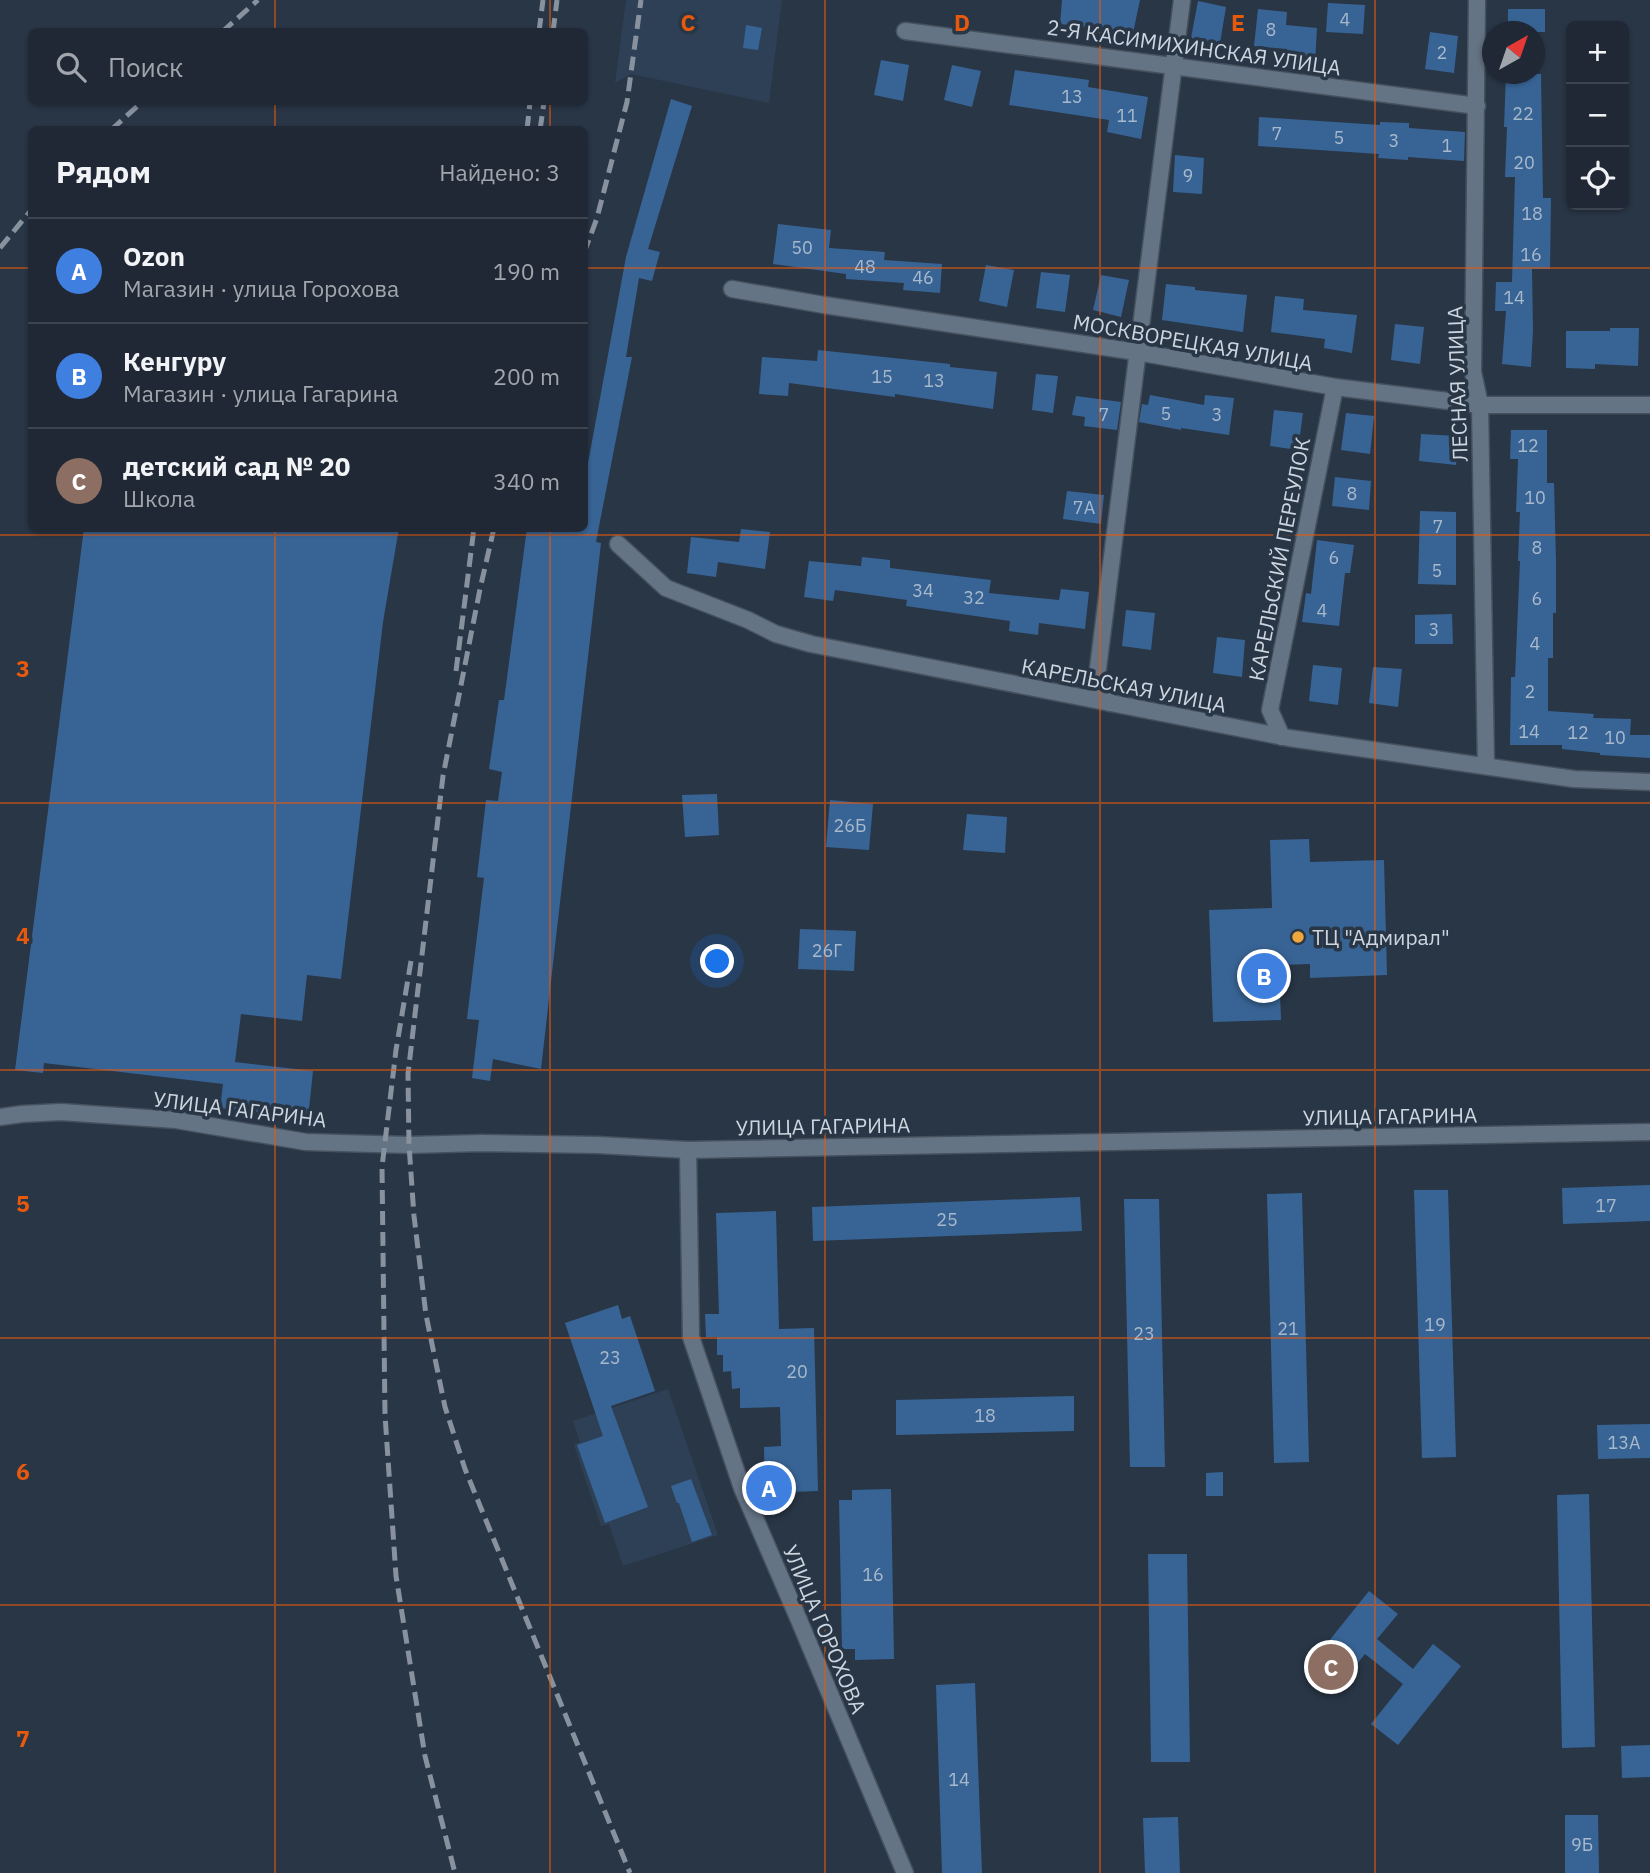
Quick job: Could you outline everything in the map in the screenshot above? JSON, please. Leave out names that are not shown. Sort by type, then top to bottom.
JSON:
[{"type":"street","points":[[1110,704],[1096,684],[1182,0]]},
{"type":"street","name":"ЛЕСНАЯ УЛИЦА","points":[[1477,0],[1474,372],[1480,405],[1486,766]]},
{"type":"street","name":"2-Я КАСИМИХИНСКАЯ УЛИЦА","points":[[905,31],[1477,106]]},
{"type":"street","name":"МОСКВОРЕЦКАЯ УЛИЦА","points":[[732,289],[1138,352],[1335,387],[1480,405],[1650,405]]},
{"type":"street","name":"КАРЕЛЬСКИЙ ПЕРЕУЛОК","points":[[1282,737],[1270,710],[1335,387]]},
{"type":"street","name":"КАРЕЛЬСКАЯ УЛИЦА","points":[[618,544],[666,588],[748,620],[776,634],[811,644],[1282,737],[1574,779],[1650,782]]},
{"type":"street","name":"УЛИЦА ГАГАРИНА","points":[[0,1117],[61,1112],[176,1120],[306,1142],[598,1145],[688,1150],[1650,1132]]},
{"type":"street","name":"УЛИЦА ГОРОХОВА","points":[[688,1150],[691,1337],[742,1488],[905,1873]]},
{"type":"shaded area","points":[[626,0],[782,0],[769,103],[631,74],[615,83]]},
{"type":"shaded area","points":[[668,1389],[718,1535],[623,1566],[609,1524],[601,1526],[574,1445],[580,1442],[573,1421]]},
{"type":"building","points":[[1062,0],[1140,0],[1133,33],[1089,25],[1060,24]]},
{"type":"building","points":[[1198,1],[1226,7],[1220,43],[1191,38]]},
{"type":"building","points":[[1328,3],[1365,5],[1363,34],[1326,32]]},
{"type":"building","points":[[1258,9],[1287,12],[1286,25],[1317,28],[1315,64],[1286,62],[1287,49],[1254,46]]},
{"type":"building","points":[[1508,9],[1545,9],[1545,21],[1508,21]]},
{"type":"building","points":[[746,25],[762,28],[758,50],[743,48]]},
{"type":"building","points":[[1430,32],[1458,36],[1454,73],[1425,69]]},
{"type":"building","points":[[881,60],[909,65],[903,101],[874,95]]},
{"type":"building","points":[[952,65],[981,71],[972,107],[944,100]]},
{"type":"building","points":[[1015,70],[1089,80],[1088,87],[1148,97],[1141,139],[1107,132],[1109,120],[1009,105]]},
{"type":"building","points":[[1506,84],[1541,84],[1543,198],[1551,198],[1550,269],[1532,269],[1531,367],[1502,364],[1506,311],[1495,311],[1496,282],[1512,282],[1515,177],[1505,177],[1507,127],[1504,127]]},
{"type":"building","points":[[671,99],[692,106],[648,249],[660,252],[652,281],[639,278],[626,357],[632,357],[596,542],[601,543],[541,1069],[493,1059],[490,1081],[472,1078],[479,1020],[467,1019],[484,878],[477,877],[486,800],[498,801],[502,772],[489,769],[499,700],[504,700],[526,532],[588,532],[588,463],[626,257]]},
{"type":"building","points":[[1259,117],[1380,125],[1380,122],[1409,123],[1409,128],[1465,132],[1464,161],[1378,158],[1379,154],[1258,146]]},
{"type":"building","points":[[1175,155],[1204,158],[1202,194],[1173,192]]},
{"type":"building","points":[[778,224],[831,230],[829,248],[885,252],[884,260],[942,264],[940,293],[903,290],[904,283],[846,279],[846,274],[773,264]]},
{"type":"building","points":[[986,265],[1014,270],[1007,307],[979,301]]},
{"type":"building","points":[[1041,272],[1070,275],[1065,312],[1036,308]]},
{"type":"building","points":[[1101,275],[1129,280],[1121,317],[1093,310]]},
{"type":"building","points":[[1166,284],[1247,295],[1243,332],[1162,320]]},
{"type":"building","points":[[1275,296],[1304,299],[1303,310],[1357,315],[1352,353],[1324,348],[1325,339],[1271,332]]},
{"type":"building","points":[[1395,324],[1424,327],[1420,364],[1391,360]]},
{"type":"building","points":[[1610,328],[1639,328],[1638,366],[1595,364],[1595,369],[1566,368],[1566,331],[1610,331]]},
{"type":"building","points":[[818,350],[950,364],[950,367],[997,372],[993,409],[895,394],[895,397],[789,383],[788,396],[759,394],[762,357],[817,361]]},
{"type":"building","points":[[1036,374],[1058,376],[1053,413],[1032,410]]},
{"type":"building","points":[[1150,395],[1204,405],[1205,395],[1234,398],[1229,435],[1139,422],[1142,404],[1148,405]]},
{"type":"building","points":[[1076,396],[1121,402],[1117,430],[1084,426],[1085,417],[1072,415]]},
{"type":"building","points":[[1274,410],[1303,413],[1298,450],[1270,446]]},
{"type":"building","points":[[1346,413],[1374,416],[1370,454],[1341,450]]},
{"type":"building","points":[[1511,430],[1547,430],[1547,483],[1554,483],[1556,613],[1553,613],[1553,658],[1548,658],[1548,711],[1594,714],[1593,718],[1631,719],[1630,735],[1650,735],[1650,758],[1600,755],[1562,749],[1562,745],[1510,745],[1511,677],[1515,677],[1520,561],[1520,512],[1516,512],[1518,459],[1510,459]]},
{"type":"building","points":[[1421,434],[1457,436],[1456,465],[1419,461]]},
{"type":"building","points":[[1335,477],[1371,481],[1369,510],[1332,506]]},
{"type":"building","points":[[1067,491],[1104,495],[1101,524],[1063,519]]},
{"type":"building","points":[[1420,511],[1456,512],[1456,585],[1418,584]]},
{"type":"building","points":[[741,529],[770,532],[765,569],[718,562],[716,577],[687,573],[691,537],[739,542]]},
{"type":"building","points":[[83,532],[398,532],[383,622],[341,979],[307,975],[302,1021],[241,1014],[235,1062],[313,1071],[308,1118],[220,1108],[223,1084],[44,1063],[43,1073],[15,1070]]},
{"type":"building","points":[[1317,540],[1354,545],[1350,573],[1345,573],[1339,626],[1302,622],[1306,593],[1311,594]]},
{"type":"building","points":[[862,557],[890,560],[890,568],[991,580],[989,593],[1059,600],[1061,589],[1089,592],[1085,629],[1039,623],[1038,635],[1009,631],[1010,621],[906,606],[907,600],[835,590],[833,601],[804,597],[809,561],[861,566]]},
{"type":"building","points":[[1126,610],[1155,613],[1151,650],[1122,646]]},
{"type":"building","points":[[1452,614],[1453,644],[1415,644],[1415,615]]},
{"type":"building","points":[[1217,637],[1245,640],[1242,677],[1213,673]]},
{"type":"building","points":[[1313,665],[1342,668],[1338,705],[1309,701]]},
{"type":"building","points":[[1373,667],[1402,669],[1398,707],[1369,703]]},
{"type":"building","points":[[717,794],[719,835],[685,837],[682,795]]},
{"type":"building","points":[[830,800],[873,804],[869,850],[826,847]]},
{"type":"building","points":[[967,814],[1007,817],[1005,853],[963,850]]},
{"type":"building","name":"ТЦ \"Адмирал\"","points":[[1309,839],[1310,862],[1384,860],[1387,975],[1310,978],[1310,964],[1279,965],[1281,1020],[1213,1022],[1209,910],[1272,908],[1270,840]]},
{"type":"building","points":[[800,929],[856,931],[854,971],[798,969]]},
{"type":"building","points":[[1650,1185],[1650,1221],[1563,1224],[1562,1188]]},
{"type":"building","points":[[1414,1190],[1448,1190],[1456,1457],[1422,1458]]},
{"type":"building","points":[[1302,1193],[1309,1462],[1274,1463],[1267,1194]]},
{"type":"building","points":[[1080,1197],[1082,1231],[813,1241],[812,1207]]},
{"type":"building","points":[[1124,1199],[1159,1199],[1165,1467],[1130,1467]]},
{"type":"building","points":[[776,1211],[779,1329],[814,1328],[818,1491],[765,1493],[764,1447],[781,1446],[780,1407],[740,1408],[740,1388],[732,1389],[731,1371],[723,1372],[723,1355],[717,1355],[717,1337],[706,1337],[705,1314],[719,1314],[716,1213]]},
{"type":"building","points":[[618,1305],[622,1319],[630,1316],[655,1391],[611,1406],[648,1507],[605,1523],[577,1445],[603,1436],[565,1323]]},
{"type":"building","points":[[1074,1396],[1074,1431],[896,1435],[896,1400]]},
{"type":"building","points":[[1650,1424],[1650,1458],[1598,1459],[1597,1425]]},
{"type":"building","points":[[1223,1472],[1223,1496],[1206,1496],[1206,1473]]},
{"type":"building","points":[[691,1479],[712,1535],[692,1542],[671,1486]]},
{"type":"building","points":[[891,1489],[894,1659],[855,1660],[855,1649],[842,1649],[839,1500],[852,1500],[852,1490]]},
{"type":"building","points":[[1589,1494],[1595,1747],[1562,1748],[1557,1495]]},
{"type":"building","points":[[1148,1554],[1187,1554],[1190,1762],[1151,1762]]},
{"type":"building","points":[[1369,1591],[1398,1614],[1377,1639],[1413,1669],[1433,1644],[1461,1666],[1398,1745],[1371,1724],[1403,1684],[1365,1654],[1332,1695],[1304,1672]]},
{"type":"building","points":[[975,1683],[982,1873],[942,1873],[936,1685]]},
{"type":"building","points":[[1650,1745],[1650,1777],[1622,1778],[1621,1746]]},
{"type":"building","points":[[1565,1815],[1598,1815],[1599,1873],[1565,1873]]},
{"type":"building","points":[[1178,1817],[1180,1873],[1145,1873],[1143,1818]]},
{"type":"railway","points":[[226,28],[258,0]]},
{"type":"railway","points":[[540,28],[543,0]]},
{"type":"railway","points":[[554,28],[557,0]]},
{"type":"railway","points":[[588,242],[597,218],[627,102],[641,0]]},
{"type":"railway","points":[[115,126],[139,105]]},
{"type":"railway","points":[[527,126],[530,105]]},
{"type":"railway","points":[[541,126],[544,105]]},
{"type":"railway","points":[[0,248],[28,214]]},
{"type":"railway","points":[[456,671],[473,532]]},
{"type":"railway","points":[[493,532],[443,776],[408,1074],[414,1216],[426,1315],[445,1407],[465,1469],[630,1873]]},
{"type":"railway","points":[[411,961],[396,1050],[382,1167],[385,1415],[396,1576],[425,1756],[455,1873]]},
{"type":"place","name":"ТЦ \"Адмирал\"","points":[[1298,937]]},
{"type":"place","name":"Кенгуру","points":[[1264,976]]},
{"type":"place","name":"Ozon","points":[[769,1488]]},
{"type":"place","name":"детский сад № 20","points":[[1331,1667]]}]
